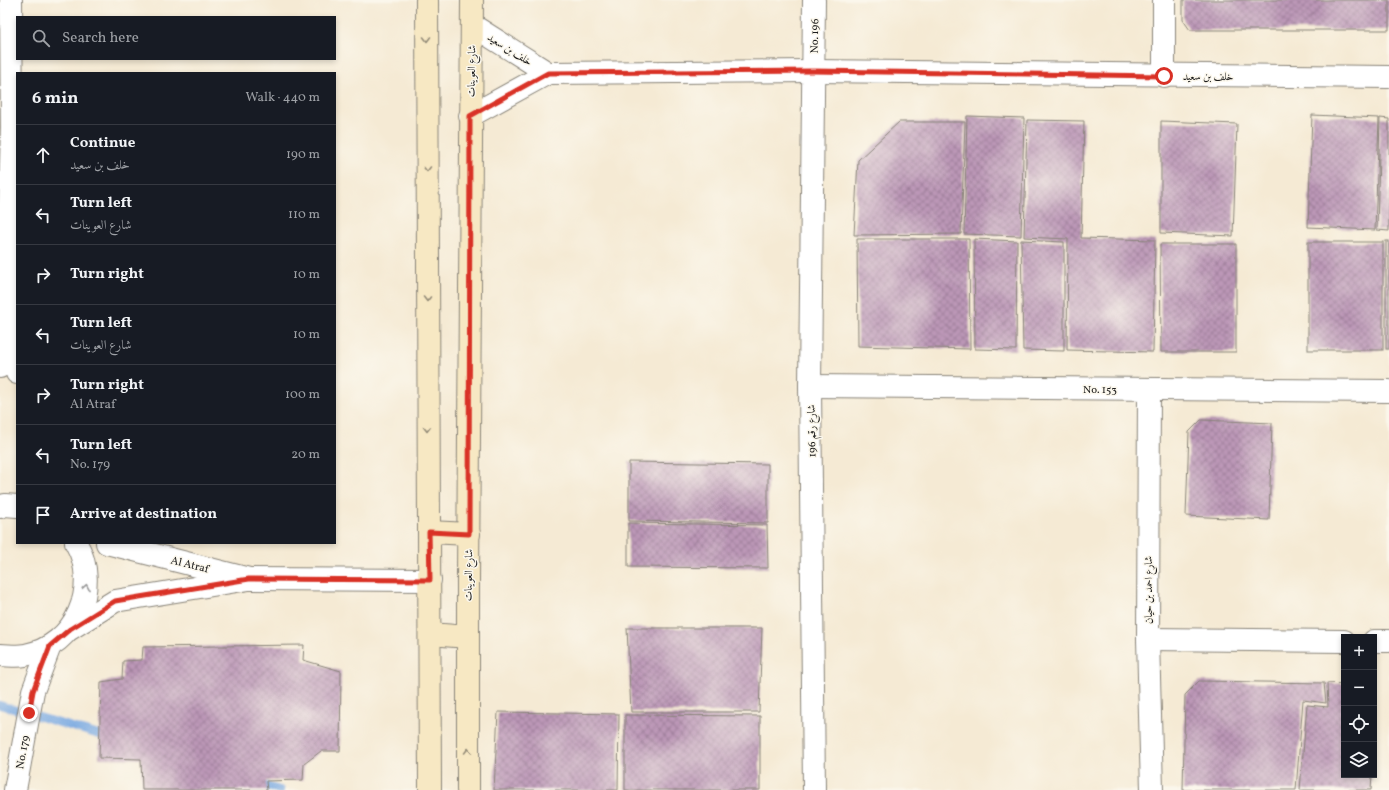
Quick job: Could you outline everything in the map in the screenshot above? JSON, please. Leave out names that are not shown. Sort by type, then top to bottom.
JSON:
[{"type":"street","points":[[12,0],[6,127],[8,321],[16,367]]},
{"type":"street","points":[[427,0],[430,790]]},
{"type":"street","name":"شارع العوينات","points":[[468,790],[470,116],[472,0]]},
{"type":"street","name":"No. 196","points":[[813,71],[814,0]]},
{"type":"street","points":[[1164,0],[1164,76]]},
{"type":"street","name":"خلف بن سعيد","points":[[472,25],[548,73]]},
{"type":"street","name":"خلف بن سعيد","points":[[470,116],[548,73],[813,71],[1389,78]]},
{"type":"street","name":"شارع رقم 196","points":[[813,71],[810,386],[814,790]]},
{"type":"street","points":[[0,367],[8,321]]},
{"type":"street","name":"No. 153","points":[[810,386],[1389,391]]},
{"type":"street","name":"شارع احمد بن حيان","points":[[1149,389],[1148,639],[1152,790]]},
{"type":"street","points":[[0,507],[5,505],[16,506]]},
{"type":"street","points":[[429,532],[469,534]]},
{"type":"street","name":"Al Atraf","points":[[70,629],[83,606],[87,580],[82,554],[77,544]]},
{"type":"street","name":"Al Atraf","points":[[111,544],[249,579]]},
{"type":"street","name":"Al Atraf","points":[[0,655],[25,655],[50,646],[70,629],[115,601],[249,579],[430,580]]},
{"type":"street","points":[[430,634],[468,637]]},
{"type":"street","points":[[1148,639],[1341,641]]},
{"type":"street","points":[[1377,641],[1389,641]]},
{"type":"street","name":"No. 179","points":[[15,790],[33,691],[50,646]]},
{"type":"building","points":[[1183,0],[1389,0],[1389,30],[1190,30],[1183,20]]},
{"type":"building","points":[[1312,115],[1379,118],[1375,230],[1308,227]]},
{"type":"building","points":[[967,116],[1024,118],[1021,236],[964,234]]},
{"type":"building","points":[[1380,118],[1389,119],[1389,231],[1377,230]]},
{"type":"building","points":[[1027,120],[1084,121],[1081,238],[1155,240],[1153,352],[1067,350],[1068,239],[1024,237]]},
{"type":"building","points":[[1161,121],[1237,124],[1233,236],[1161,233]]},
{"type":"building","points":[[899,122],[965,122],[961,234],[854,235],[858,160]]},
{"type":"building","points":[[857,239],[969,239],[970,349],[858,346]]},
{"type":"building","points":[[974,239],[1017,241],[1016,350],[975,349]]},
{"type":"building","points":[[1021,240],[1064,242],[1064,351],[1023,350]]},
{"type":"building","points":[[1386,241],[1389,241],[1389,349],[1386,349]]},
{"type":"building","points":[[1308,242],[1383,242],[1383,350],[1308,350]]},
{"type":"building","points":[[1160,244],[1236,244],[1236,352],[1161,352]]},
{"type":"building","points":[[1201,420],[1272,423],[1269,520],[1186,516],[1189,432]]},
{"type":"building","points":[[629,462],[768,464],[768,523],[629,521]]},
{"type":"building","points":[[628,523],[767,525],[768,568],[628,567]]},
{"type":"building","points":[[627,628],[762,628],[759,712],[631,712]]},
{"type":"building","points":[[304,645],[303,660],[341,671],[340,751],[321,751],[304,764],[303,780],[266,781],[267,790],[142,790],[141,759],[99,758],[101,682],[122,679],[123,661],[142,660],[143,647]]},
{"type":"building","points":[[1199,681],[1324,683],[1326,703],[1303,700],[1296,790],[1183,790],[1185,695]]},
{"type":"building","points":[[1327,683],[1341,684],[1341,778],[1372,778],[1371,790],[1300,790],[1307,705],[1328,707]]},
{"type":"building","points":[[498,712],[619,714],[618,790],[494,790]]},
{"type":"building","points":[[625,715],[760,716],[760,790],[625,790]]},
{"type":"waterway","points":[[0,705],[109,738]]},
{"type":"waterway","points":[[256,783],[280,790]]},
{"type":"route","points":[[29,713],[33,691],[50,646],[70,629],[115,601],[249,579],[430,580],[429,532],[469,534],[470,116],[548,73],[813,71],[1164,76]]}]
